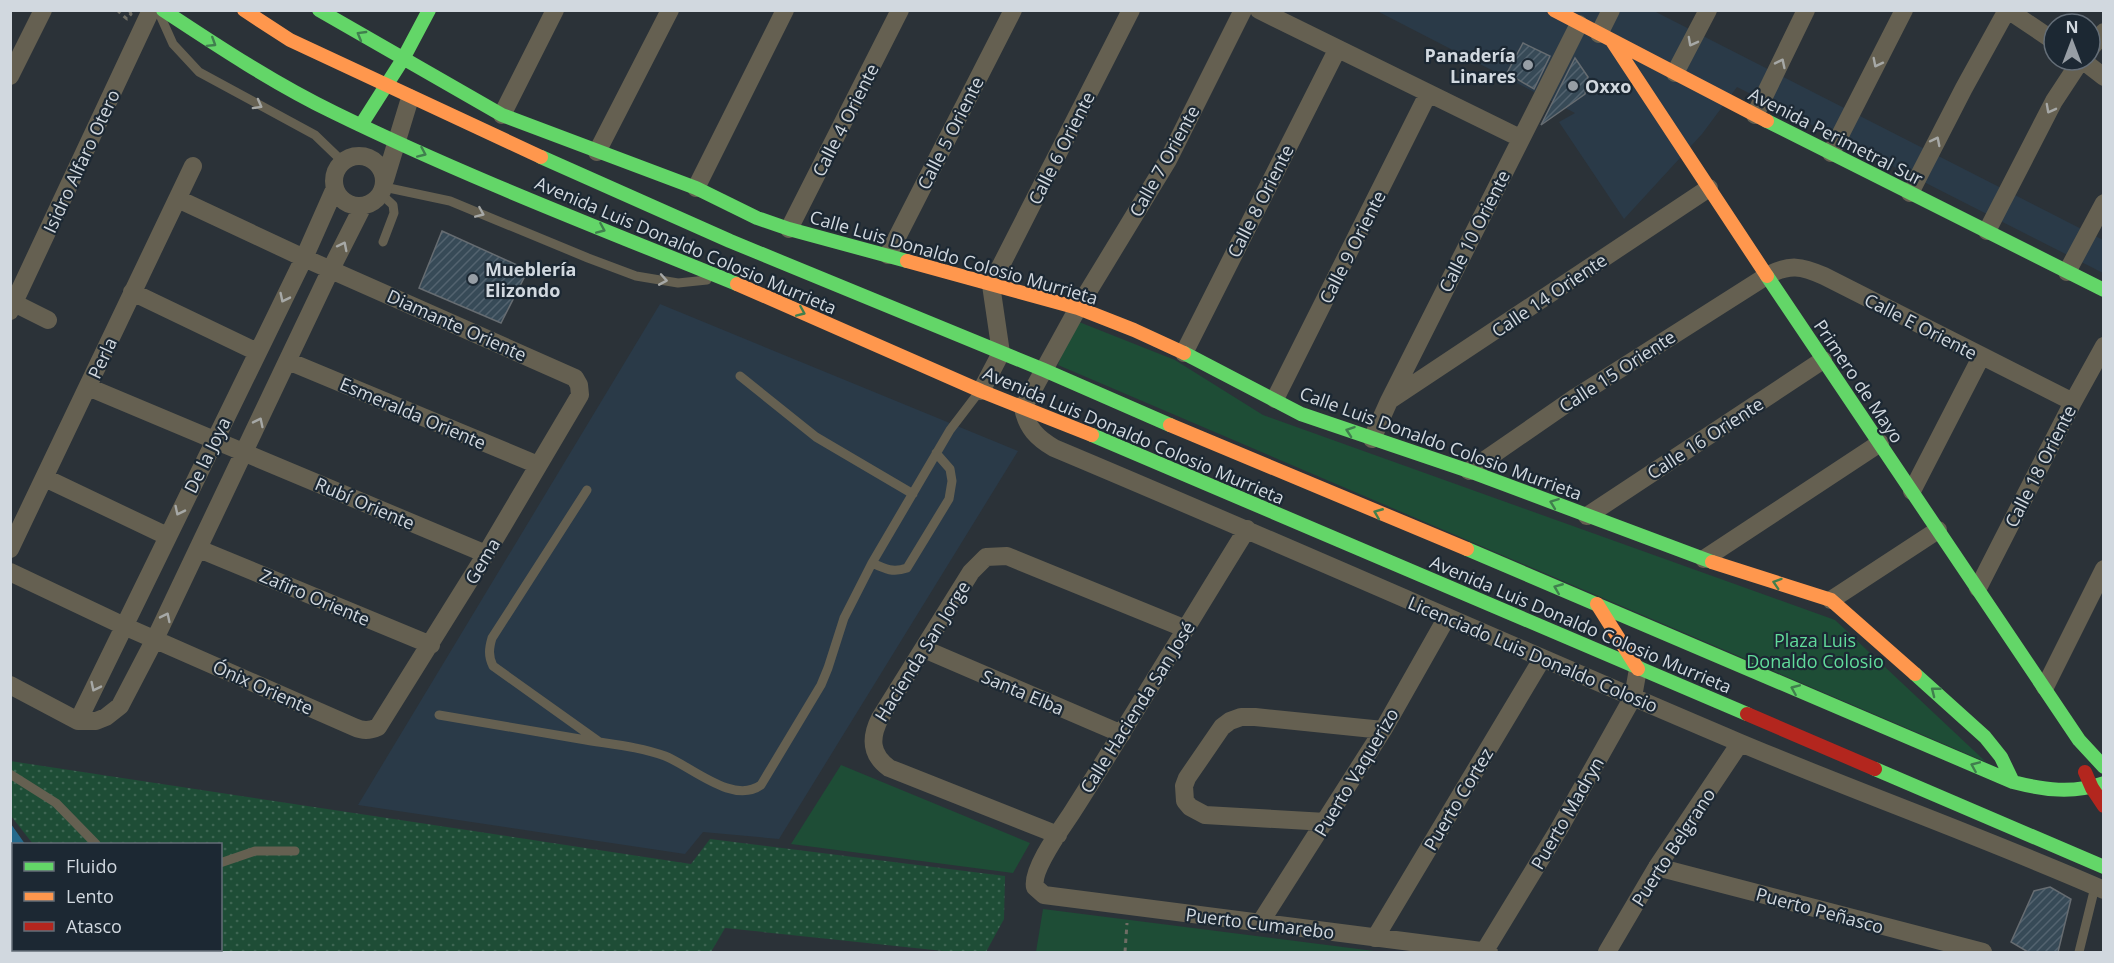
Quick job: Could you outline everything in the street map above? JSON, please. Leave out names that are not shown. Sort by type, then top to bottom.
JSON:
[{"type":"main road","name":"Avenida Luis Donaldo Colosio Murrieta","points":[[163,10],[235,58],[333,112],[465,172],[981,391],[1088,433],[1561,637],[1632,662],[2103,867]]},
{"type":"main road","name":"Avenida Luis Donaldo Colosio Murrieta","points":[[244,10],[290,40],[410,98],[740,245],[1044,370],[1107,399],[1581,597],[2013,782],[2060,791],[2097,786]]},
{"type":"main road","name":"Calle Luis Donaldo Colosio Murrieta","points":[[319,10],[502,115],[696,189],[757,218],[789,229],[1077,308],[1134,330],[1184,353],[1301,414],[1469,471],[1704,559],[1831,600],[1985,737],[2001,757],[2013,782]]},
{"type":"main road","points":[[361,125],[403,59],[429,10]]},
{"type":"main road","name":"Avenida Perimetral Sur","points":[[1554,10],[1755,115],[2103,290]]},
{"type":"main road","name":"Primero de Mayo","points":[[1605,38],[1768,275],[2079,740],[2103,767]]},
{"type":"main road","points":[[1561,637],[1572,637],[1591,629],[1595,618],[1592,609],[1581,597]]},
{"type":"main road","points":[[1597,604],[1632,662]]},
{"type":"main road","points":[[1632,662],[1629,644],[1635,634],[1656,629]]},
{"type":"main road","name":"Primero de Mayo","points":[[2079,740],[2081,762],[2097,786],[2103,806]]},
{"type":"street","points":[[10,76],[43,10]]},
{"type":"street","name":"Isidro Alfaro Otero","points":[[12,305],[152,10]]},
{"type":"street","points":[[502,115],[555,10]]},
{"type":"street","points":[[597,152],[670,10]]},
{"type":"street","points":[[696,189],[785,10]]},
{"type":"street","name":"Calle 4 Oriente","points":[[789,229],[900,10]]},
{"type":"street","name":"Calle 5 Oriente","points":[[888,255],[1013,10]]},
{"type":"street","name":"Calle 6 Oriente","points":[[991,285],[1131,10]]},
{"type":"street","name":"Calle 7 Oriente","points":[[1044,370],[1077,308],[1168,160],[1243,10]]},
{"type":"street","points":[[1259,10],[1520,138]]},
{"type":"street","points":[[1605,38],[1611,10]]},
{"type":"street","points":[[1675,73],[1708,10]]},
{"type":"street","points":[[1755,115],[1806,10]]},
{"type":"street","points":[[1831,153],[1904,10]]},
{"type":"street","points":[[1910,193],[2007,10],[2042,33]]},
{"type":"street","name":"Calle 10 Oriente","points":[[1372,438],[1579,24]]},
{"type":"street","name":"Calle 8 Oriente","points":[[1184,353],[1337,50]]},
{"type":"street","points":[[1987,231],[2054,101],[2074,72]]},
{"type":"street","name":"Calle 9 Oriente","points":[[1275,399],[1428,94]]},
{"type":"street","points":[[383,187],[410,98]]},
{"type":"street","name":"De la Joya","points":[[361,125],[345,161],[336,173],[335,188],[304,258],[78,721],[96,721],[106,717],[120,706],[199,549],[331,269],[363,206],[370,204],[383,187]]},
{"type":"street","points":[[345,161],[356,157],[369,159],[380,167],[383,187]]},
{"type":"street","name":"Perla","points":[[10,549],[193,166]]},
{"type":"street","points":[[335,188],[346,202],[363,206]]},
{"type":"street","name":"Calle 14 Oriente","points":[[1389,401],[1709,189]]},
{"type":"street","name":"Diamante Oriente","points":[[178,199],[304,258],[575,378],[579,385]]},
{"type":"street","points":[[2067,272],[2103,203]]},
{"type":"street","name":"Calle E Oriente","points":[[1768,275],[1783,267],[1804,268],[2073,402]]},
{"type":"street","name":"Calle 15 Oriente","points":[[1469,471],[1576,397],[1768,275]]},
{"type":"street","points":[[981,391],[1001,353],[991,285]]},
{"type":"street","points":[[132,291],[257,352]]},
{"type":"street","points":[[12,305],[48,320]]},
{"type":"street","name":"Calle 18 Oriente","points":[[1978,588],[2103,346]]},
{"type":"street","points":[[1912,491],[1981,357]]},
{"type":"street","name":"Calle 16 Oriente","points":[[1587,516],[1823,360]]},
{"type":"street","name":"Esmeralda Oriente","points":[[288,361],[538,465]]},
{"type":"street","points":[[1023,408],[1044,370]]},
{"type":"street","name":"Gema","points":[[371,730],[378,727],[486,554],[580,395],[579,385]]},
{"type":"street","name":"Rubí Oriente","points":[[88,387],[486,554]]},
{"type":"street","name":"Licenciado Luis Donaldo Colosio","points":[[1023,408],[1030,429],[1040,440],[1054,448],[1247,529],[1740,743],[2099,888]]},
{"type":"street","points":[[1704,559],[1880,443]]},
{"type":"street","points":[[45,478],[167,536]]},
{"type":"street","name":"Calle Hacienda San José","points":[[1035,886],[1035,874],[1058,835],[1247,529]]},
{"type":"street","points":[[1831,600],[1938,530]]},
{"type":"street","name":"Zafiro Oriente","points":[[199,549],[431,645]]},
{"type":"street","name":"Hacienda San Jorge","points":[[1058,835],[889,768],[880,761],[874,751],[872,741],[874,728],[971,572],[986,557],[1007,556],[1185,629]]},
{"type":"street","points":[[2045,687],[2103,569]]},
{"type":"street","name":"Ónix Oriente","points":[[10,572],[124,626],[354,727],[371,730]]},
{"type":"street","name":"Puerto Vaquerizo","points":[[1260,923],[1383,730],[1447,616]]},
{"type":"street","name":"Santa Elba","points":[[924,650],[1122,734]]},
{"type":"street","name":"Puerto Cortez","points":[[1375,938],[1542,659]]},
{"type":"street","name":"Puerto Madryn","points":[[1484,952],[1559,829],[1633,697],[1632,662]]},
{"type":"street","points":[[10,685],[78,721]]},
{"type":"street","points":[[1326,822],[1205,815],[1190,807],[1185,801],[1184,786],[1216,733],[1230,721],[1240,717],[1383,730]]},
{"type":"street","name":"Puerto Belgrano","points":[[1607,952],[1658,867],[1740,743]]},
{"type":"street","name":"Puerto Peñasco","points":[[1658,867],[1983,952]]},
{"type":"street","name":"Puerto Cumarebo","points":[[1035,886],[1044,895],[1489,952]]},
{"type":"lane","points":[[157,10],[173,44],[199,72],[315,135],[345,161]]},
{"type":"lane","points":[[383,187],[393,205],[394,213],[383,242]]},
{"type":"lane","points":[[383,187],[450,201],[636,276],[678,283],[721,279]]},
{"type":"lane","points":[[740,376],[816,437],[913,494]]},
{"type":"lane","points":[[439,715],[644,750],[665,756],[732,790],[757,788],[821,685],[844,618],[872,563],[950,430],[981,391]]},
{"type":"lane","points":[[872,563],[898,572],[907,568],[949,500],[952,481],[950,469],[936,453]]},
{"type":"lane","points":[[586,490],[492,638],[489,659],[493,666],[600,742]]},
{"type":"lane","points":[[10,774],[56,803],[95,843]]},
{"type":"lane","points":[[222,862],[265,850],[296,851]]},
{"type":"lane","points":[[2079,952],[2099,888]]},
{"type":"path","points":[[117,10],[127,19],[131,14],[129,10]]},
{"type":"path","points":[[1125,952],[1128,906]]},
{"type":"shaded area","points":[[1377,11],[1654,11],[2103,240],[2103,273],[1737,87],[1702,134],[1624,219],[1559,122],[1575,113]]},
{"type":"shaded area","points":[[660,304],[1018,451],[779,839],[703,832],[685,854],[358,805]]},
{"type":"green space","name":"Plaza Luis Donaldo Colosio","points":[[1074,320],[1175,360],[1263,415],[1835,620],[1986,762],[1058,365]]},
{"type":"green space","points":[[10,761],[691,864],[710,839],[1005,876],[1004,919],[986,952],[953,952],[725,928],[711,952],[130,952],[128,951],[222,951],[222,843],[32,843],[11,816]]},
{"type":"green space","points":[[841,765],[1030,843],[1013,873],[791,844]]},
{"type":"green space","points":[[1043,909],[1382,952],[1036,952]]},
{"type":"water","points":[[11,824],[24,843],[12,843],[12,932],[10,929]]},
{"type":"building","name":"Panadería Linares","points":[[1523,43],[1550,56],[1534,89],[1507,73]]},
{"type":"building","name":"Oxxo","points":[[1575,58],[1588,77],[1585,94],[1541,125]]},
{"type":"building","name":"Mueblería Elizondo","points":[[442,231],[528,270],[501,323],[419,288]]},
{"type":"building","points":[[2050,887],[2071,899],[2058,952],[2028,952],[2011,942],[2034,891]]},
{"type":"traffic: fast","points":[[163,10],[269,77],[335,113],[484,181],[737,284]]},
{"type":"traffic: fast","points":[[319,10],[502,115],[696,188],[757,218],[907,261]]},
{"type":"traffic: fast","points":[[361,125],[403,59],[429,10]]},
{"type":"traffic: fast","points":[[1767,121],[2104,290]]},
{"type":"traffic: fast","points":[[541,157],[730,241],[1044,370],[1170,425]]},
{"type":"traffic: fast","points":[[1767,276],[2079,740],[2104,767]]},
{"type":"traffic: fast","points":[[1184,353],[1301,414],[1469,471],[1712,562]]},
{"type":"traffic: fast","points":[[1092,435],[1747,714]]},
{"type":"traffic: fast","points":[[1467,549],[2013,782],[2058,790],[2081,789],[2104,783]]},
{"type":"traffic: fast","points":[[1915,674],[1985,737],[2001,757],[2013,782]]},
{"type":"traffic: fast","points":[[1875,769],[2104,867]]},
{"type":"traffic: slow","points":[[244,10],[290,40],[541,157]]},
{"type":"traffic: slow","points":[[1554,10],[1767,121]]},
{"type":"traffic: slow","points":[[1612,41],[1767,276]]},
{"type":"traffic: slow","points":[[907,261],[1078,308],[1184,353]]},
{"type":"traffic: slow","points":[[737,284],[981,391],[1092,435]]},
{"type":"traffic: slow","points":[[1170,425],[1467,549]]},
{"type":"traffic: slow","points":[[1712,562],[1831,600],[1915,674]]},
{"type":"traffic: slow","points":[[1597,604],[1638,669]]},
{"type":"traffic: jam","points":[[1747,714],[1875,769]]},
{"type":"traffic: jam","points":[[2085,772],[2104,806]]},
{"type":"place","name":"Panadería Linares","points":[[1528,65]]},
{"type":"place","name":"Oxxo","points":[[1573,86]]},
{"type":"place","name":"Mueblería Elizondo","points":[[473,279]]}]
